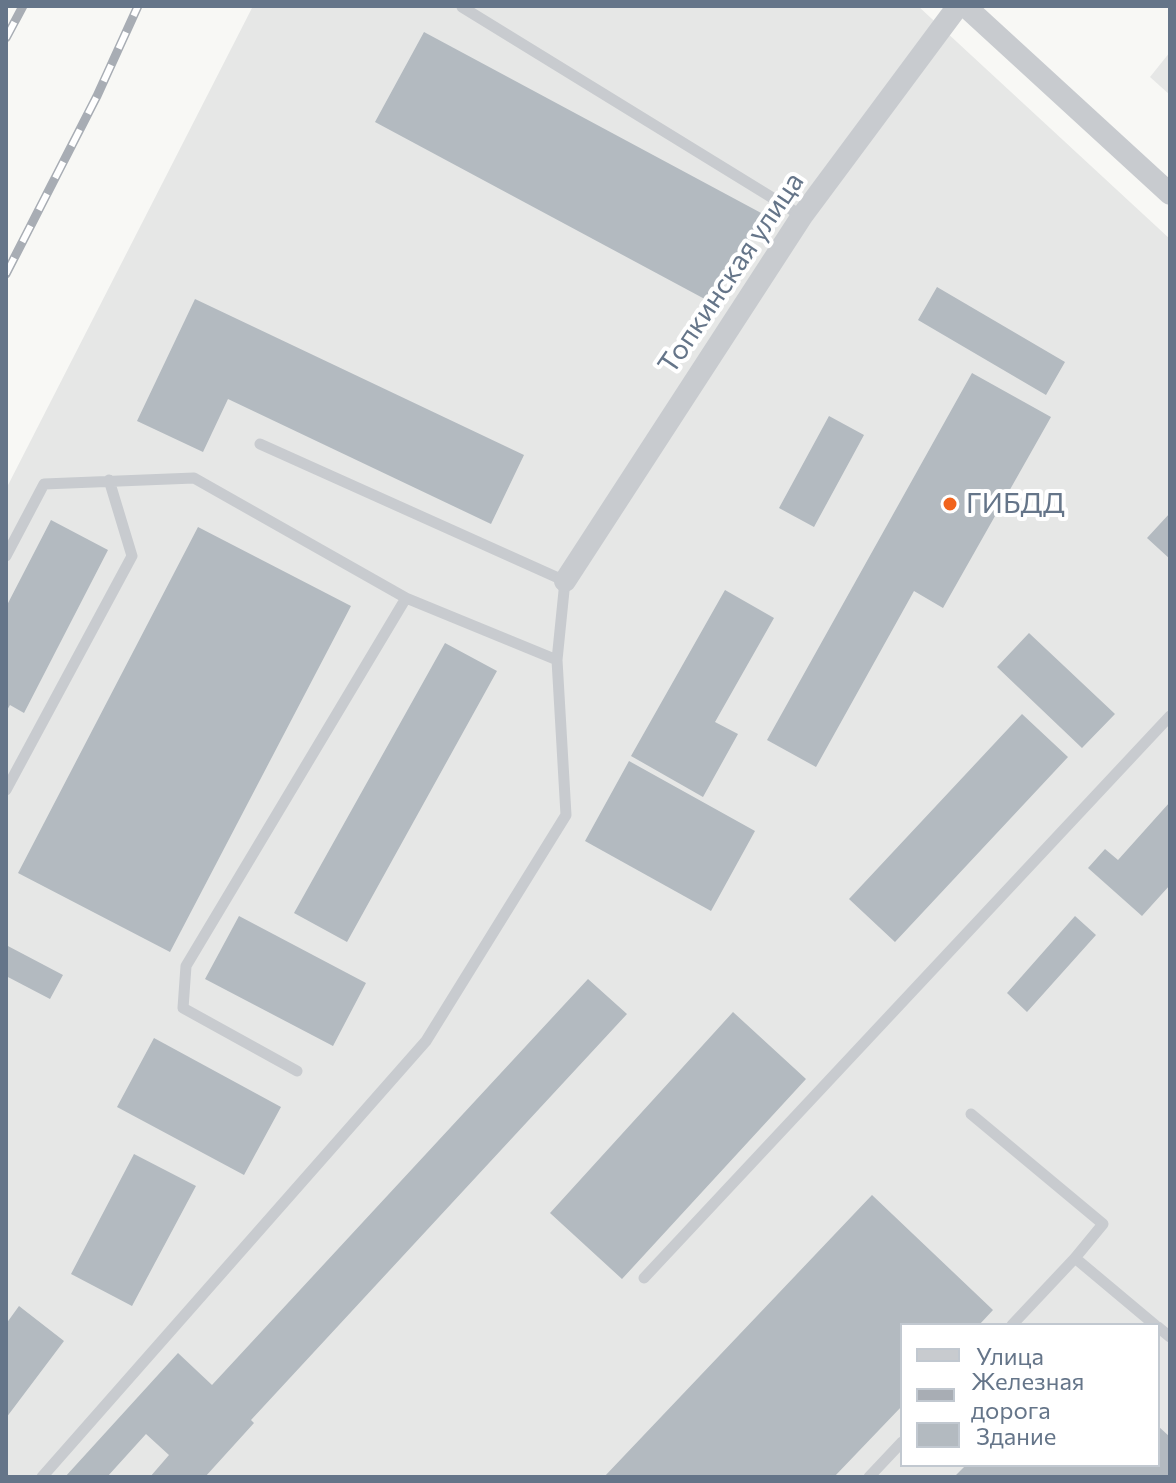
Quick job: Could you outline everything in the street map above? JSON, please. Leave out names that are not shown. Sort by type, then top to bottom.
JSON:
[{"type":"street","name":"Топкинская улица","points":[[565,581],[802,216],[958,6]]},
{"type":"street","points":[[965,6],[1170,194]]},
{"type":"lane","points":[[462,7],[802,216]]},
{"type":"lane","points":[[42,1477],[426,1041],[566,815],[557,660],[565,581],[260,444]]},
{"type":"lane","points":[[6,556],[44,484],[194,478],[406,598],[557,660]]},
{"type":"lane","points":[[6,790],[132,556],[109,480]]},
{"type":"lane","points":[[297,1071],[183,1008],[186,966],[406,598]]},
{"type":"lane","points":[[644,1278],[1170,716]]},
{"type":"lane","points":[[971,1114],[1103,1224],[1014,1323]]},
{"type":"lane","points":[[1075,1258],[1153,1323]]},
{"type":"lane","points":[[869,1477],[900,1444]]},
{"type":"shaded area","points":[[253,6],[918,6],[1170,239],[1170,1477],[6,1477],[6,489]]},
{"type":"shaded area","points":[[1170,52],[1170,95],[1150,77]]},
{"type":"building","points":[[424,32],[763,214],[714,304],[375,122]]},
{"type":"building","points":[[937,287],[1065,362],[1046,395],[918,320]]},
{"type":"building","points":[[195,299],[524,455],[491,524],[228,399],[203,452],[137,421]]},
{"type":"building","name":"ГИБДД","points":[[972,373],[1051,417],[943,608],[914,591],[816,767],[767,740]]},
{"type":"building","points":[[829,416],[864,435],[814,527],[779,508]]},
{"type":"building","points":[[1170,513],[1170,559],[1147,538]]},
{"type":"building","points":[[51,520],[108,550],[24,713],[10,705],[6,712],[6,607]]},
{"type":"building","points":[[198,527],[351,606],[170,952],[18,873]]},
{"type":"building","points":[[725,590],[774,618],[715,722],[738,734],[703,797],[631,756]]},
{"type":"building","points":[[1029,633],[1115,714],[1082,748],[997,667]]},
{"type":"building","points":[[445,643],[497,671],[347,942],[294,913]]},
{"type":"building","points":[[1022,714],[1068,757],[895,942],[849,899]]},
{"type":"building","points":[[629,761],[755,831],[711,911],[585,841]]},
{"type":"building","points":[[1170,802],[1170,885],[1142,916],[1088,868],[1105,849],[1118,860]]},
{"type":"building","points":[[239,916],[366,983],[333,1046],[205,979]]},
{"type":"building","points":[[1075,916],[1096,935],[1027,1012],[1007,993]]},
{"type":"building","points":[[6,945],[63,975],[50,999],[6,976]]},
{"type":"building","points":[[588,979],[627,1014],[251,1420],[254,1423],[205,1477],[150,1477],[169,1455],[146,1434],[107,1477],[65,1477],[178,1353],[212,1385]]},
{"type":"building","points":[[733,1012],[806,1079],[622,1279],[550,1213]]},
{"type":"building","points":[[154,1038],[281,1107],[244,1175],[117,1107]]},
{"type":"building","points":[[134,1154],[196,1186],[132,1306],[71,1274]]},
{"type":"building","points":[[872,1195],[993,1310],[981,1323],[900,1323],[900,1408],[834,1477],[604,1477]]},
{"type":"building","points":[[19,1306],[64,1341],[6,1418],[6,1324]]},
{"type":"building","points":[[1160,1428],[1170,1437],[1170,1477],[954,1477],[964,1467],[1160,1467]]},
{"type":"railway","points":[[6,38],[23,6]]},
{"type":"railway","points":[[6,274],[97,96],[138,6]]},
{"type":"place","name":"ГИБДД","points":[[950,504]]}]
